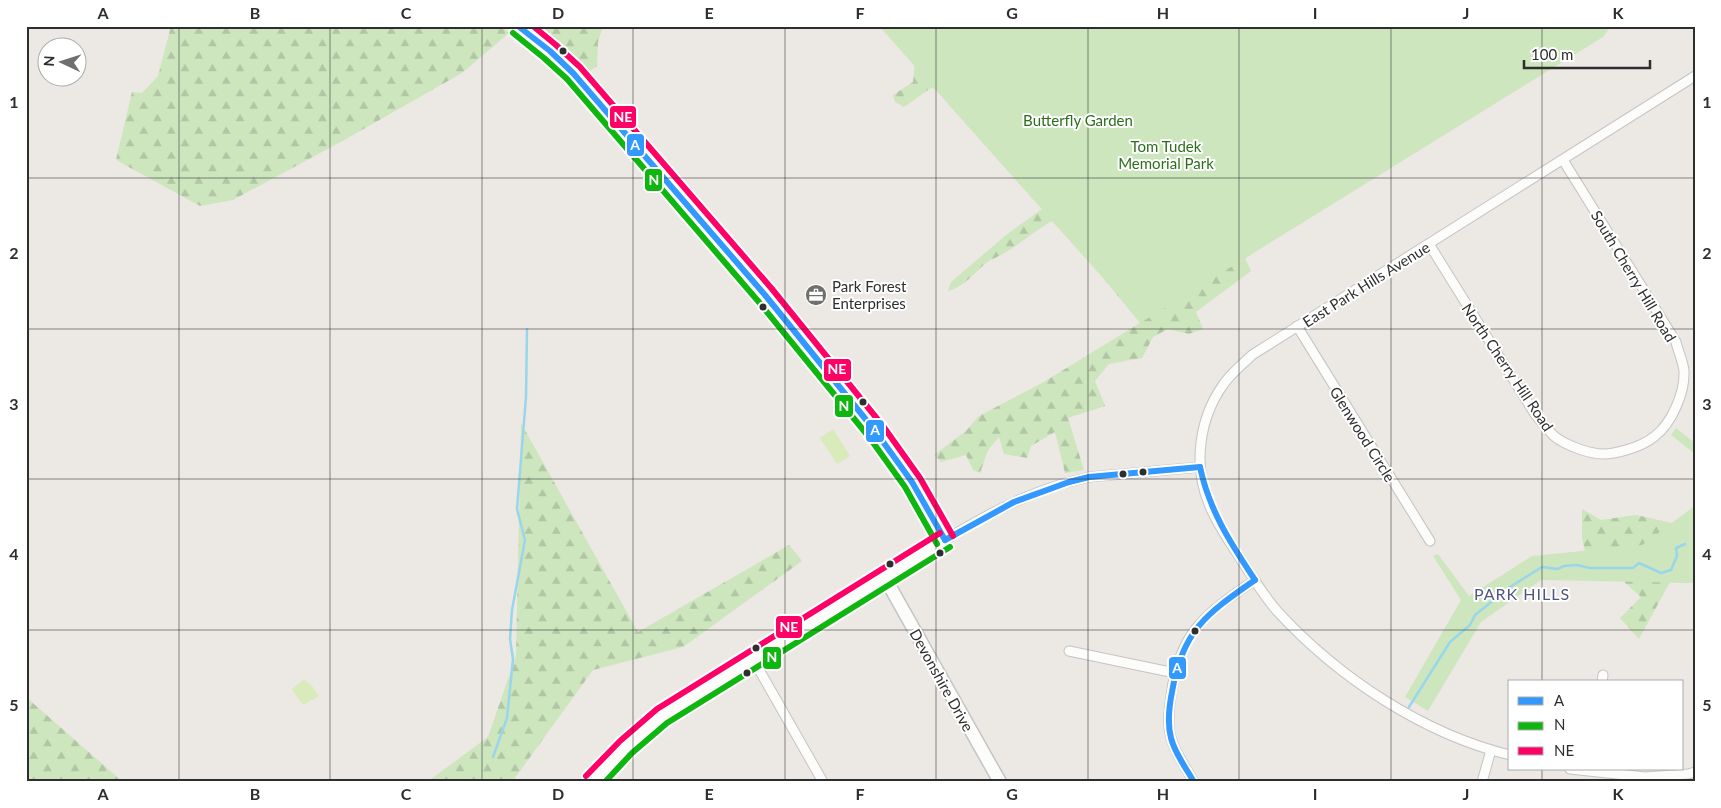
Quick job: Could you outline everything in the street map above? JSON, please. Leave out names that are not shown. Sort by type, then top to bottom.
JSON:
[{"type":"street","points":[[518,26],[574,73],[765,295],[876,432],[912,482],[945,540]]},
{"type":"street","name":"East Park Hills Avenue","points":[[1508,754],[1461,739],[1409,715],[1377,696],[1318,651],[1278,612],[1254,580],[1209,504],[1203,486],[1200,467],[1200,448],[1205,424],[1222,386],[1252,355],[1695,76]]},
{"type":"street","name":"South Cherry Hill Road","points":[[1563,160],[1676,342],[1684,370],[1683,386],[1673,414],[1656,436],[1641,443]]},
{"type":"street","name":"North Cherry Hill Road","points":[[1429,244],[1535,414],[1554,436],[1577,448],[1596,454],[1620,451],[1641,443]]},
{"type":"street","name":"Glenwood Circle","points":[[1297,326],[1430,541]]},
{"type":"street","points":[[593,782],[615,756],[655,722],[945,540],[1023,497],[1089,477],[1200,467]]},
{"type":"street","name":"Devonshire Drive","points":[[885,578],[1000,782]]},
{"type":"street","points":[[1194,782],[1171,738],[1169,726],[1169,713],[1178,659],[1194,630],[1220,604],[1254,580]]},
{"type":"street","points":[[1070,651],[1175,673]]},
{"type":"street","points":[[753,659],[823,782]]},
{"type":"street","points":[[1482,782],[1491,750]]},
{"type":"street","points":[[1591,771],[1635,779],[1695,772]]},
{"type":"green space","points":[[171,26],[501,26],[509,33],[462,73],[346,139],[233,200],[200,206],[116,160],[132,92],[142,93],[158,76]]},
{"type":"green space","points":[[538,26],[603,26],[598,42],[597,66],[589,72],[551,40]]},
{"type":"green space","name":"Tom Tudek Memorial Park","points":[[879,26],[1611,26],[1603,37],[1142,322]]},
{"type":"green space","points":[[915,62],[1232,230],[1251,271],[1196,312],[1203,329],[1189,334],[1168,329],[1153,337],[1142,358],[1109,364],[1095,381],[1105,406],[1068,418],[1084,470],[1065,473],[1055,432],[1031,446],[1027,458],[1004,454],[999,437],[988,450],[980,473],[973,470],[966,455],[941,462],[934,455],[966,431],[979,416],[1042,383],[1140,323],[1095,268],[1052,221],[988,262],[959,287],[948,291],[951,282],[1006,235],[1042,209],[935,89],[931,88],[904,107],[895,102],[893,95],[913,82]]},
{"type":"green space","points":[[521,423],[638,632],[789,545],[802,561],[683,647],[593,670],[512,782],[427,782],[488,737],[516,656]]},
{"type":"green space","points":[[1676,428],[1695,443],[1695,454],[1671,435]]},
{"type":"green space","points":[[833,429],[850,456],[837,464],[820,438]]},
{"type":"green space","points":[[1695,506],[1695,583],[1670,582],[1639,639],[1620,618],[1641,597],[1623,581],[1587,561],[1582,538],[1582,509],[1601,520],[1636,515],[1672,523]]},
{"type":"green space","points":[[1695,506],[1695,583],[1541,580],[1481,622],[1428,711],[1405,697],[1461,600],[1433,556],[1438,554],[1469,596],[1532,556],[1642,545]]},
{"type":"green space","points":[[304,679],[319,696],[303,705],[292,689]]},
{"type":"green space","points":[[26,697],[123,782],[30,782],[26,776]]},
{"type":"waterway","points":[[493,757],[507,718],[513,659],[510,639],[512,610],[525,540],[517,509],[526,397],[527,329]]},
{"type":"waterway","points":[[1409,707],[1450,642],[1470,625],[1475,615],[1510,587],[1542,567],[1558,569],[1564,566],[1577,565],[1590,568],[1633,568],[1639,563],[1661,573],[1671,570],[1677,556],[1676,548],[1685,544]]},
{"type":"transit line","name":"A","points":[[518,26],[550,51],[573,73],[765,295],[876,432],[912,482],[945,540]]},
{"type":"transit line","name":"NE","points":[[533,26],[580,67],[772,289],[883,426],[920,478],[953,536]]},
{"type":"transit line","name":"N","points":[[513,33],[567,79],[758,301],[869,437],[905,487],[937,544]]},
{"type":"transit line","name":"A","points":[[1200,467],[1215,512],[1229,540],[1255,580]]},
{"type":"transit line","name":"A","points":[[945,540],[1014,502],[1069,482],[1089,477],[1200,467]]},
{"type":"transit line","name":"NE","points":[[586,776],[620,741],[657,709],[940,533]]},
{"type":"transit line","name":"N","points":[[605,782],[632,753],[667,723],[950,547]]},
{"type":"transit line","name":"A","points":[[1194,782],[1175,750],[1170,732],[1169,709],[1176,671],[1182,654],[1199,626],[1223,603],[1255,580]]},
{"type":"place","name":"Park Forest Enterprises","points":[[816,295]]},
{"type":"district","name":"PARK HILLS","points":[[1522,593]]},
{"type":"park label","name":"Butterfly Garden","points":[[1078,120]]}]
